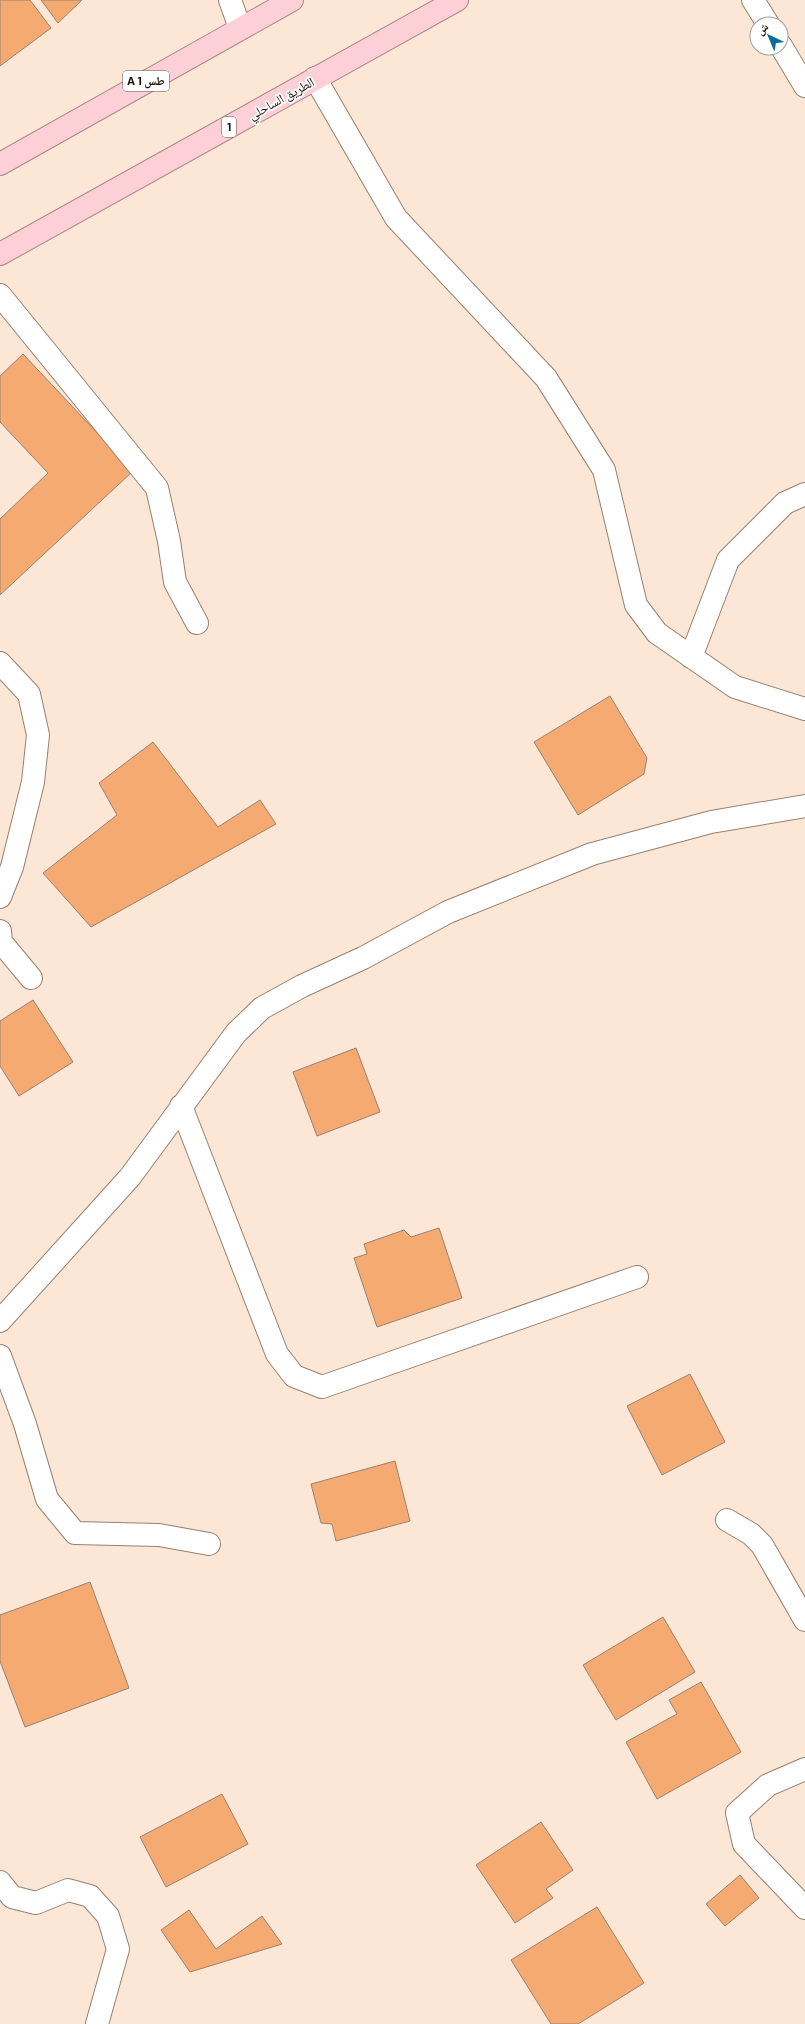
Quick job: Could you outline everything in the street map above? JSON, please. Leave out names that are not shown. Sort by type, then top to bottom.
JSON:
[{"type":"highway","name":"A 1 طس","points":[[0,164],[292,0]]},
{"type":"highway","name":"الطريق الساحلي","points":[[0,254],[457,0]]},
{"type":"street","points":[[230,0],[240,28]]},
{"type":"street","points":[[754,0],[763,16]]},
{"type":"street","points":[[787,56],[805,86]]},
{"type":"street","points":[[315,78],[396,218],[546,378],[604,470],[636,605],[657,633],[735,687],[805,710]]},
{"type":"street","points":[[0,295],[157,488],[169,541],[174,582],[197,623]]},
{"type":"street","points":[[691,657],[728,560],[785,503],[805,494]]},
{"type":"street","points":[[0,663],[29,694],[38,735],[33,782],[12,867],[0,897]]},
{"type":"street","points":[[0,1321],[130,1177],[236,1033],[262,1008],[302,986],[363,958],[448,912],[592,854],[711,822],[805,806]]},
{"type":"street","points":[[0,931],[1,942],[31,978]]},
{"type":"street","points":[[181,1106],[277,1354],[294,1376],[322,1387],[637,1277]]},
{"type":"street","points":[[0,1356],[25,1424],[47,1499],[74,1533],[159,1535],[209,1544]]},
{"type":"street","points":[[728,1520],[751,1534],[762,1544],[805,1620]]},
{"type":"street","points":[[805,1769],[768,1785],[737,1812],[744,1844],[805,1908]]},
{"type":"street","points":[[0,1882],[12,1897],[36,1903],[68,1890],[90,1896],[108,1916],[118,1949],[97,2024]]},
{"type":"building","points":[[0,0],[30,0],[51,28],[0,66]]},
{"type":"building","points":[[41,0],[82,0],[58,23]]},
{"type":"building","points":[[23,354],[133,471],[0,595],[0,519],[48,473],[0,422],[0,376]]},
{"type":"building","points":[[610,696],[647,758],[644,774],[578,815],[534,742]]},
{"type":"building","points":[[153,742],[218,827],[260,800],[276,824],[91,927],[43,873],[117,815],[99,783]]},
{"type":"building","points":[[33,1000],[73,1062],[19,1096],[0,1066],[0,1021]]},
{"type":"building","points":[[356,1048],[380,1112],[317,1136],[293,1072]]},
{"type":"building","points":[[439,1228],[462,1298],[377,1327],[354,1258],[367,1254],[364,1244],[404,1230],[411,1237]]},
{"type":"building","points":[[690,1374],[725,1442],[662,1475],[627,1406]]},
{"type":"building","points":[[395,1461],[410,1521],[336,1541],[332,1524],[321,1523],[311,1484]]},
{"type":"building","points":[[90,1582],[129,1688],[25,1727],[0,1661],[0,1615]]},
{"type":"building","points":[[663,1617],[695,1672],[616,1720],[583,1665]]},
{"type":"building","points":[[701,1682],[741,1752],[657,1799],[626,1742],[677,1714],[669,1700]]},
{"type":"building","points":[[222,1794],[248,1844],[166,1887],[140,1837]]},
{"type":"building","points":[[541,1822],[573,1870],[546,1889],[553,1898],[515,1923],[476,1865]]},
{"type":"building","points":[[740,1875],[759,1898],[725,1926],[706,1904]]},
{"type":"building","points":[[597,1907],[644,1983],[578,2024],[551,2024],[511,1960]]},
{"type":"building","points":[[189,1910],[216,1949],[262,1916],[282,1944],[190,1972],[161,1930]]}]
